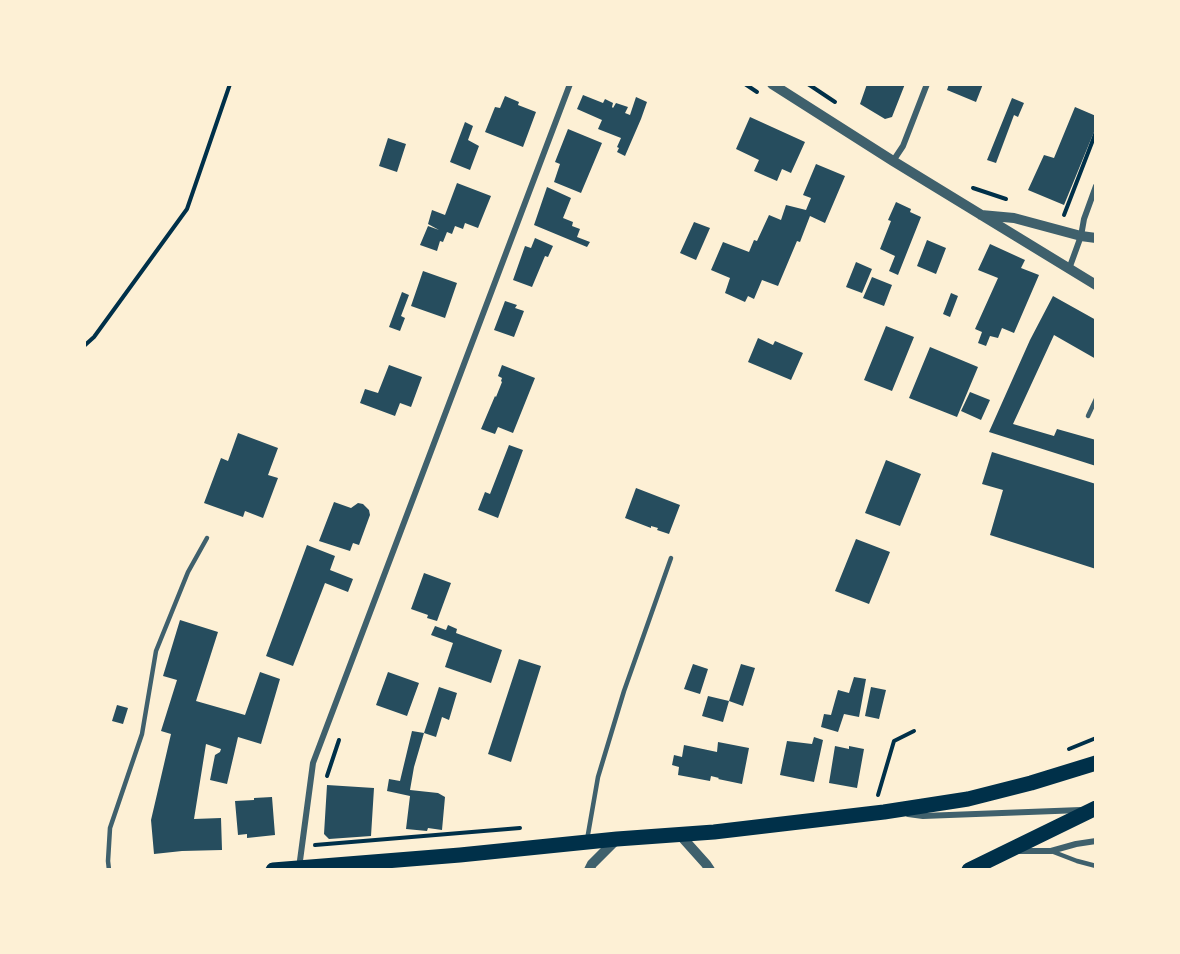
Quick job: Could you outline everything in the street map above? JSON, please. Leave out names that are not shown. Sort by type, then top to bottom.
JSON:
[{"type":"main road","points":[[273,870],[680,835],[884,812],[968,799],[1096,763]]},
{"type":"main road","points":[[969,870],[1095,809]]},
{"type":"street","points":[[299,869],[313,763],[570,84]]},
{"type":"street","points":[[772,84],[892,161],[1096,285]]},
{"type":"street","points":[[892,161],[903,146],[927,84]]},
{"type":"street","points":[[1069,269],[1096,186]]},
{"type":"street","points":[[978,214],[1014,218],[1080,236],[1096,238]]},
{"type":"street","points":[[884,812],[923,816],[1095,809]]},
{"type":"street","points":[[680,835],[710,870]]},
{"type":"street","points":[[589,870],[617,839]]},
{"type":"street","points":[[1007,851],[1051,851],[1096,841]]},
{"type":"lane","points":[[1088,416],[1096,399]]},
{"type":"lane","points":[[109,870],[110,828],[142,734],[156,651],[188,572],[207,538]]},
{"type":"lane","points":[[587,843],[598,777],[624,691],[671,558]]},
{"type":"lane","points":[[1051,851],[1096,866]]},
{"type":"path","points":[[84,346],[94,337],[187,208],[230,84]]},
{"type":"path","points":[[1056,214],[1066,216],[1096,132]]},
{"type":"path","points":[[964,184],[1012,201]]},
{"type":"path","points":[[890,792],[878,795],[894,741],[914,731]]},
{"type":"path","points":[[1067,750],[1096,738]]},
{"type":"path","points":[[302,846],[526,827]]},
{"type":"building","points":[[867,84],[905,84],[892,117],[885,119],[860,104]]},
{"type":"building","points":[[949,84],[983,84],[976,102],[947,90]]},
{"type":"building","points":[[583,95],[603,103],[605,99],[613,103],[613,108],[616,103],[628,107],[625,113],[630,115],[636,97],[647,102],[625,156],[617,152],[621,138],[598,129],[602,120],[577,109]]},
{"type":"building","points":[[505,96],[519,102],[518,105],[536,112],[523,147],[485,132],[495,107],[500,108]]},
{"type":"building","points":[[1012,98],[1024,103],[1018,117],[1014,115],[996,163],[987,160]]},
{"type":"building","points":[[1075,107],[1096,116],[1096,127],[1064,205],[1028,190],[1044,155],[1054,158]]},
{"type":"building","points":[[750,117],[805,142],[791,173],[782,169],[777,181],[754,171],[759,160],[736,149]]},
{"type":"building","points":[[465,122],[473,126],[468,140],[479,146],[470,170],[450,162]]},
{"type":"building","points":[[568,129],[602,143],[581,193],[554,182],[560,164],[555,162]]},
{"type":"building","points":[[388,138],[406,144],[397,172],[379,166]]},
{"type":"building","points":[[816,164],[845,176],[825,223],[810,216],[778,286],[762,280],[754,299],[748,296],[745,302],[725,293],[730,278],[711,270],[723,242],[749,252],[754,240],[757,241],[769,215],[781,220],[786,205],[806,210],[811,198],[803,195]]},
{"type":"building","points":[[457,183],[491,196],[478,228],[465,223],[463,229],[455,226],[452,234],[447,232],[443,242],[440,241],[437,251],[420,245],[428,226],[439,230],[428,224],[432,210],[445,215]]},
{"type":"building","points":[[547,187],[571,198],[563,218],[573,222],[572,226],[580,229],[577,237],[590,242],[587,247],[534,225]]},
{"type":"building","points":[[896,202],[921,217],[898,275],[889,271],[895,256],[880,249]]},
{"type":"building","points":[[694,222],[710,228],[696,260],[680,253]]},
{"type":"building","points":[[535,238],[553,246],[548,257],[545,256],[532,287],[513,280],[525,246],[531,248]]},
{"type":"building","points":[[927,240],[946,248],[936,274],[917,266]]},
{"type":"building","points":[[990,244],[1025,260],[1021,268],[1039,275],[1014,333],[1002,328],[998,338],[990,336],[986,346],[978,343],[982,332],[975,329],[998,278],[978,270]]},
{"type":"building","points":[[856,262],[872,269],[862,293],[846,287]]},
{"type":"building","points":[[423,271],[457,283],[445,318],[411,306]]},
{"type":"building","points":[[872,277],[892,285],[884,306],[863,298]]},
{"type":"building","points":[[402,292],[409,295],[401,316],[405,318],[400,331],[389,327]]},
{"type":"building","points":[[951,293],[958,296],[950,317],[943,314]]},
{"type":"building","points":[[1053,296],[1096,320],[1096,359],[1054,335],[1013,424],[1054,436],[1057,429],[1096,440],[1096,466],[989,432],[1030,340]]},
{"type":"building","points":[[505,301],[517,305],[515,308],[524,311],[514,337],[494,330]]},
{"type":"building","points":[[886,326],[914,337],[892,391],[864,380]]},
{"type":"building","points":[[758,338],[773,345],[775,341],[803,353],[791,380],[748,362]]},
{"type":"building","points":[[930,347],[978,367],[957,417],[909,398]]},
{"type":"building","points":[[389,365],[422,377],[411,407],[400,403],[395,416],[360,403],[365,389],[378,393]]},
{"type":"building","points":[[502,365],[535,378],[513,433],[498,427],[495,434],[481,429],[502,382],[502,378],[498,376]]},
{"type":"building","points":[[970,392],[990,400],[981,420],[961,411]]},
{"type":"building","points":[[238,433],[278,448],[268,475],[278,478],[263,518],[245,511],[243,517],[204,503],[221,458],[228,461]]},
{"type":"building","points":[[509,445],[523,450],[498,518],[478,510],[485,492],[490,494]]},
{"type":"building","points":[[992,452],[1096,484],[1096,569],[990,535],[1003,490],[982,484]]},
{"type":"building","points":[[886,460],[921,474],[900,526],[865,513]]},
{"type":"building","points":[[636,488],[680,505],[669,534],[657,530],[658,528],[651,526],[651,528],[625,518]]},
{"type":"building","points":[[334,502],[351,508],[358,503],[363,504],[369,510],[370,515],[359,545],[353,543],[350,551],[319,541]]},
{"type":"building","points":[[856,539],[890,552],[869,604],[835,591]]},
{"type":"building","points":[[307,545],[335,556],[330,570],[353,579],[348,592],[325,583],[293,666],[266,656]]},
{"type":"building","points":[[424,573],[451,583],[437,621],[411,609]]},
{"type":"building","points":[[180,620],[218,632],[196,701],[245,715],[260,672],[280,679],[261,744],[238,737],[227,784],[210,780],[215,755],[221,749],[206,744],[194,819],[221,818],[222,850],[154,854],[151,820],[171,734],[161,731],[177,680],[163,676]]},
{"type":"building","points":[[448,625],[457,629],[456,633],[502,650],[491,683],[445,667],[453,643],[431,635],[435,626],[446,630]]},
{"type":"building","points":[[519,659],[541,666],[511,762],[488,754]]},
{"type":"building","points":[[693,664],[708,669],[700,694],[684,689]]},
{"type":"building","points":[[741,664],[755,668],[743,706],[729,701]]},
{"type":"building","points":[[388,672],[419,683],[407,716],[376,705]]},
{"type":"building","points":[[854,677],[866,679],[859,717],[844,714],[838,732],[821,727],[824,714],[831,715],[838,690],[849,693]]},
{"type":"building","points":[[439,687],[457,693],[449,720],[442,717],[436,737],[424,733]]},
{"type":"building","points":[[871,687],[886,690],[879,719],[865,716]]},
{"type":"building","points":[[708,696],[729,701],[723,722],[702,716]]},
{"type":"building","points":[[117,705],[128,708],[123,724],[112,721]]},
{"type":"building","points":[[412,731],[424,733],[410,790],[438,793],[445,797],[442,830],[406,829],[410,796],[387,791],[389,779],[400,781]]},
{"type":"building","points":[[814,737],[823,740],[814,782],[780,775],[787,741],[812,744]]},
{"type":"building","points":[[718,742],[749,748],[742,784],[711,776],[710,781],[678,775],[679,767],[672,765],[674,755],[682,757],[684,745],[717,752]]},
{"type":"building","points":[[835,746],[864,749],[857,788],[829,783]]},
{"type":"building","points":[[327,785],[374,788],[371,836],[329,839],[324,834]]},
{"type":"building","points":[[272,797],[275,835],[247,838],[247,834],[238,835],[235,801]]}]
